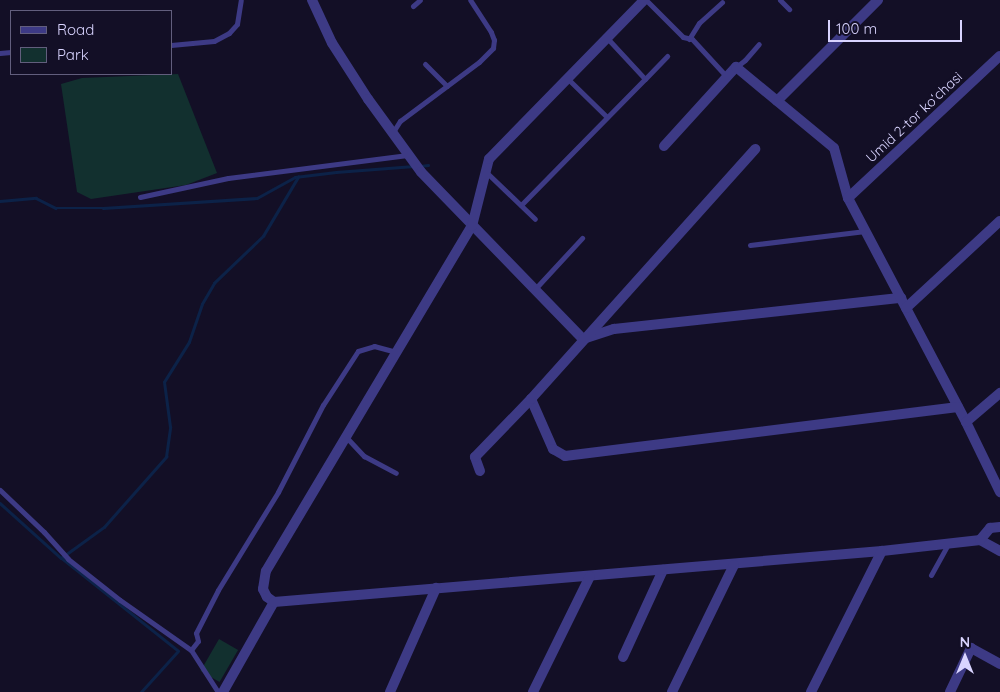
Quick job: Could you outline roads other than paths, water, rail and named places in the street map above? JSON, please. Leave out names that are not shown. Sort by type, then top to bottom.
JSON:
[{"type":"street","points":[[312,0],[332,43],[422,172],[583,339]]},
{"type":"street","points":[[643,0],[608,39],[496,150],[485,171],[472,226],[266,571],[263,589],[267,597],[274,602],[734,565],[980,540],[1000,551]]},
{"type":"street","points":[[777,101],[878,0]]},
{"type":"street","name":"Umid 2-tor koʻchasi","points":[[848,198],[1000,56]]},
{"type":"street","points":[[664,146],[736,67],[834,148],[848,198],[966,422],[1000,492]]},
{"type":"street","points":[[480,470],[475,457],[531,399],[755,149]]},
{"type":"street","points":[[906,308],[1000,221]]},
{"type":"street","points":[[583,339],[614,329],[901,298]]},
{"type":"street","points":[[966,422],[1000,393]]},
{"type":"street","points":[[531,399],[553,449],[565,456],[958,407]]},
{"type":"street","points":[[980,540],[990,528],[1000,527]]},
{"type":"street","points":[[811,692],[882,551]]},
{"type":"street","points":[[672,692],[734,565]]},
{"type":"street","points":[[623,657],[663,570]]},
{"type":"street","points":[[533,692],[590,576]]},
{"type":"street","points":[[390,692],[436,588]]},
{"type":"street","points":[[223,692],[274,602]]},
{"type":"street","points":[[950,692],[971,648],[1000,664]]},
{"type":"lane","points":[[172,45],[214,41],[230,33],[237,24],[241,0]]},
{"type":"lane","points":[[413,6],[420,0]]},
{"type":"lane","points":[[393,132],[400,121],[479,62],[493,48],[494,40],[491,32],[470,0]]},
{"type":"lane","points":[[643,0],[683,37],[689,39],[727,76]]},
{"type":"lane","points":[[780,0],[789,10]]},
{"type":"lane","points":[[689,39],[699,23],[722,2]]},
{"type":"lane","points":[[608,39],[645,79]]},
{"type":"lane","points":[[736,67],[759,44]]},
{"type":"lane","points":[[521,205],[667,56]]},
{"type":"lane","points":[[425,64],[447,86]]},
{"type":"lane","points":[[568,79],[607,117]]},
{"type":"lane","points":[[140,197],[228,178],[413,159]]},
{"type":"lane","points":[[485,171],[535,219]]},
{"type":"lane","points":[[750,245],[866,231]]},
{"type":"lane","points":[[534,290],[582,238]]},
{"type":"lane","points":[[192,650],[198,641],[196,633],[218,590],[278,492],[323,405],[358,351],[374,346],[397,353]]},
{"type":"lane","points":[[347,438],[364,456],[396,473]]},
{"type":"lane","points":[[0,490],[44,532],[68,559],[120,600],[192,650],[218,692]]},
{"type":"lane","points":[[931,575],[949,543]]},
{"type":"waterway","points":[[420,166],[428,165]]},
{"type":"waterway","points":[[0,201],[36,198],[56,208],[103,208],[257,198],[295,177],[414,166]]},
{"type":"waterway","points":[[141,692],[178,651],[61,558],[104,527],[166,457],[170,427],[164,382],[189,342],[202,304],[214,283],[263,236],[298,177]]},
{"type":"waterway","points":[[0,503],[61,558]]}]
